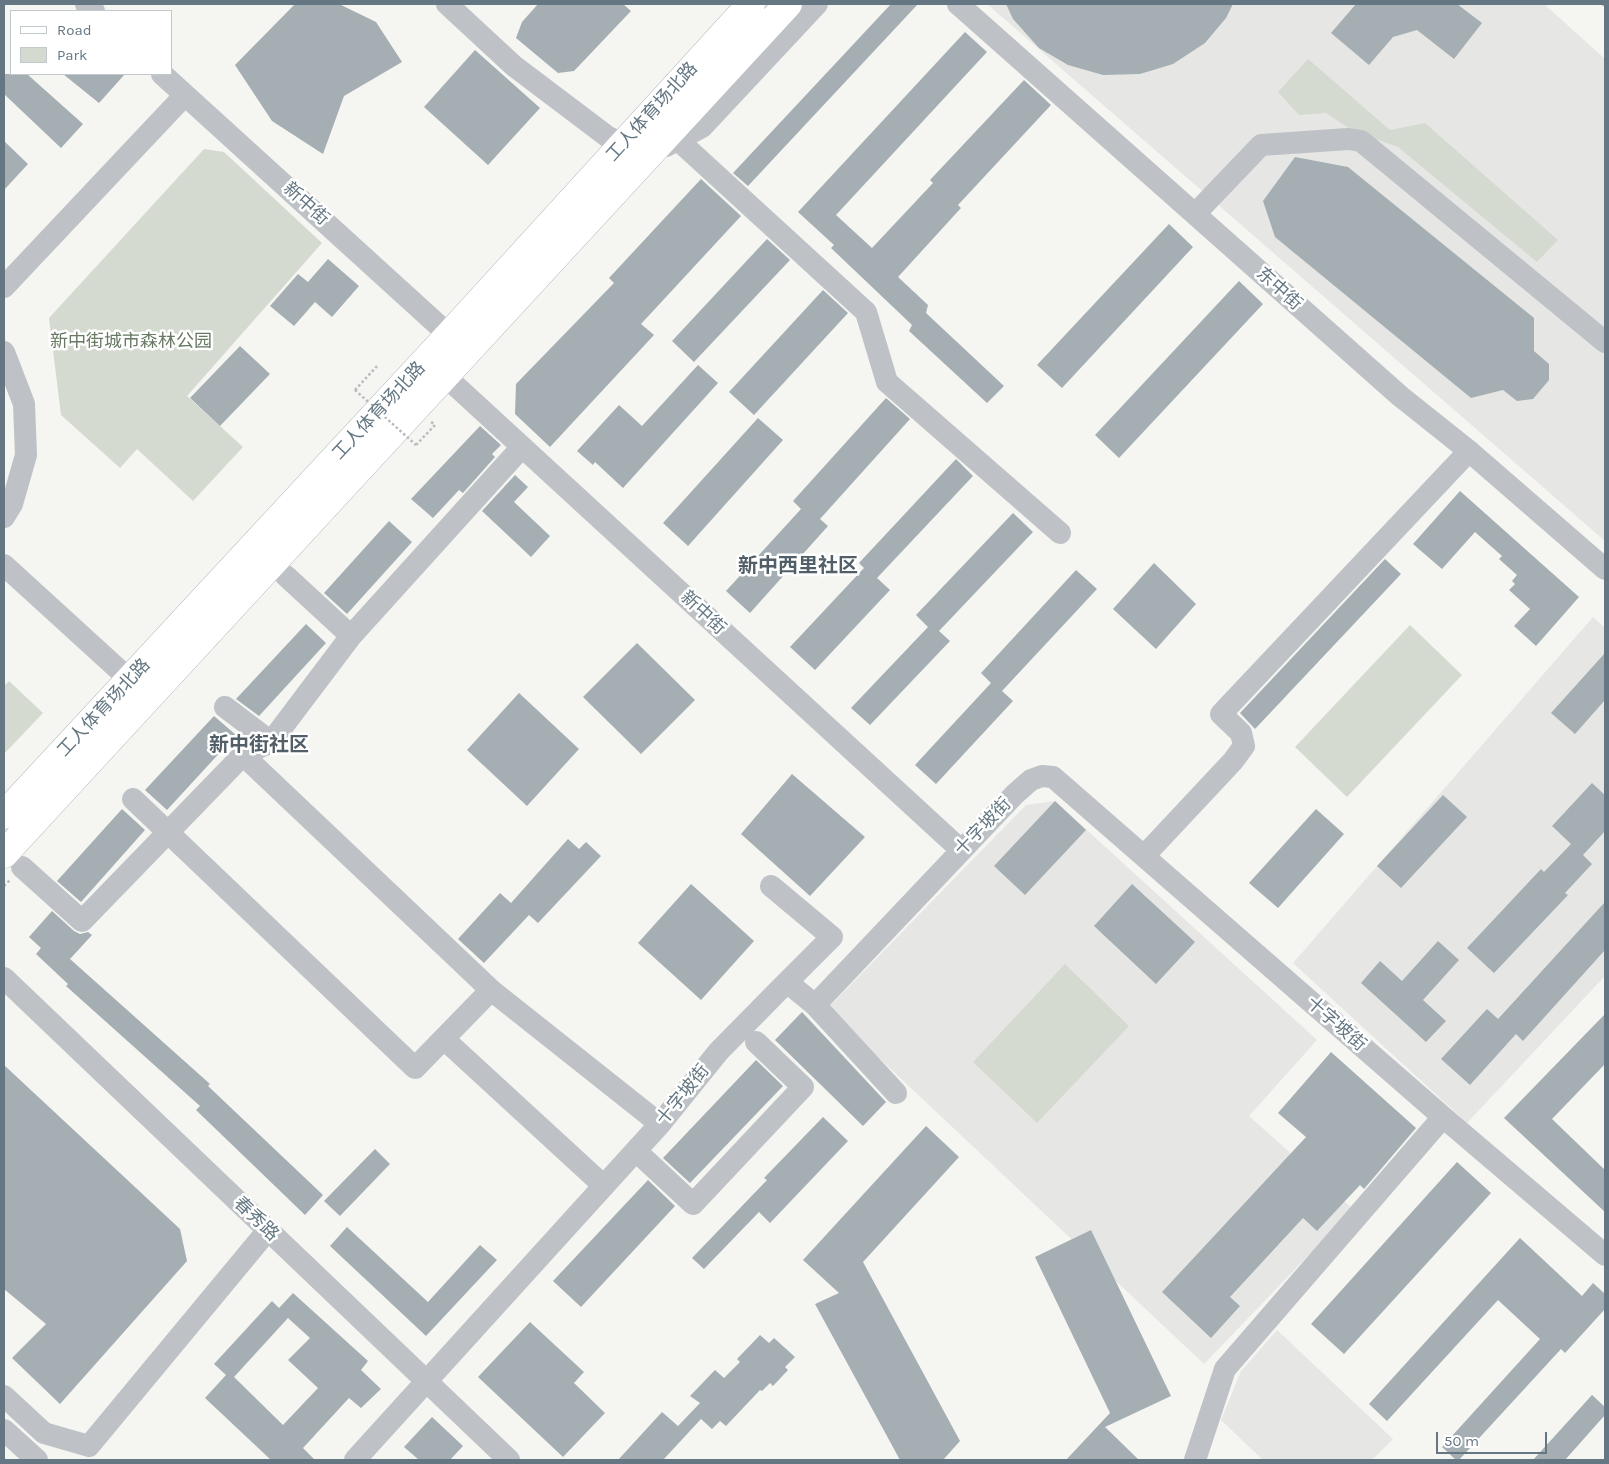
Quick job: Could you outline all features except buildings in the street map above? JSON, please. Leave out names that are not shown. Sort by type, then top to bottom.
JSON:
[{"type":"main road","name":"工人体育场北路","points":[[4,815],[450,335],[751,4]]},
{"type":"main road","name":"工人体育场北路","points":[[13,860],[445,376],[788,4]]},
{"type":"street","points":[[447,4],[514,66],[608,137],[623,144]]},
{"type":"street","name":"工人体育场北路","points":[[649,154],[702,127],[817,4]]},
{"type":"street","name":"东中街","points":[[958,4],[1400,396],[1469,451],[1605,569]]},
{"type":"street","name":"新中街","points":[[163,75],[450,335]]},
{"type":"street","points":[[4,287],[186,95]]},
{"type":"street","points":[[1195,214],[1261,145],[1348,139],[1362,141],[1605,342]]},
{"type":"street","points":[[678,140],[866,312],[887,382],[1060,533]]},
{"type":"street","points":[[4,352],[24,404],[26,455],[12,504],[4,517]]},
{"type":"street","name":"新中街","points":[[445,376],[961,850]]},
{"type":"street","points":[[13,860],[82,921],[243,755],[271,742],[351,636],[522,448]]},
{"type":"street","points":[[1144,856],[1233,761],[1244,746],[1240,733],[1221,714],[1469,451]]},
{"type":"street","points":[[4,564],[130,680]]},
{"type":"street","points":[[286,576],[351,636]]},
{"type":"street","points":[[225,706],[271,742]]},
{"type":"street","points":[[243,755],[491,990],[660,1124]]},
{"type":"street","name":"十字坡街","points":[[815,1005],[961,850],[1031,780],[1042,776],[1053,777],[1443,1118],[1602,1246]]},
{"type":"street","points":[[133,799],[415,1068],[491,990]]},
{"type":"street","name":"十字坡街","points":[[355,1460],[636,1151],[719,1051],[832,937],[771,886]]},
{"type":"street","name":"春秀路","points":[[4,978],[509,1460]]},
{"type":"street","points":[[787,982],[815,1005],[896,1093]]},
{"type":"street","points":[[444,1039],[604,1186]]},
{"type":"street","points":[[636,1151],[693,1204],[803,1087],[756,1042]]},
{"type":"street","points":[[1195,1460],[1225,1369],[1443,1118]]},
{"type":"street","points":[[4,1396],[44,1433],[89,1446],[268,1230]]},
{"type":"street","points":[[4,1430],[37,1460]]},
{"type":"path","points":[[378,365],[355,390],[416,446],[434,425]]},
{"type":"shaded area","points":[[987,4],[1544,4],[1605,59],[1605,541]]},
{"type":"shaded area","points":[[1593,617],[1605,628],[1605,976],[1467,1123],[1293,963]]},
{"type":"shaded area","points":[[1055,801],[1317,1040],[1249,1116],[1353,1209],[1204,1364],[827,1009],[1026,805]]},
{"type":"shaded area","points":[[1277,1330],[1393,1439],[1372,1460],[1263,1460],[1221,1420],[1241,1371]]},
{"type":"green space","points":[[1308,59],[1390,130],[1425,123],[1558,240],[1537,262],[1398,147],[1353,131],[1326,113],[1299,115],[1278,92]]},
{"type":"green space","name":"新中街城市森林公园","points":[[204,149],[224,152],[322,243],[187,396],[243,447],[193,501],[137,449],[120,468],[61,415],[49,318]]},
{"type":"green space","points":[[1410,625],[1462,675],[1347,797],[1295,747]]},
{"type":"green space","points":[[9,681],[43,713],[4,754],[4,686]]},
{"type":"green space","points":[[1065,964],[1129,1026],[1037,1123],[973,1062]]},
{"type":"district","name":"新中西里社区","points":[[798,566]]},
{"type":"district","name":"新中街社区","points":[[259,745]]}]
